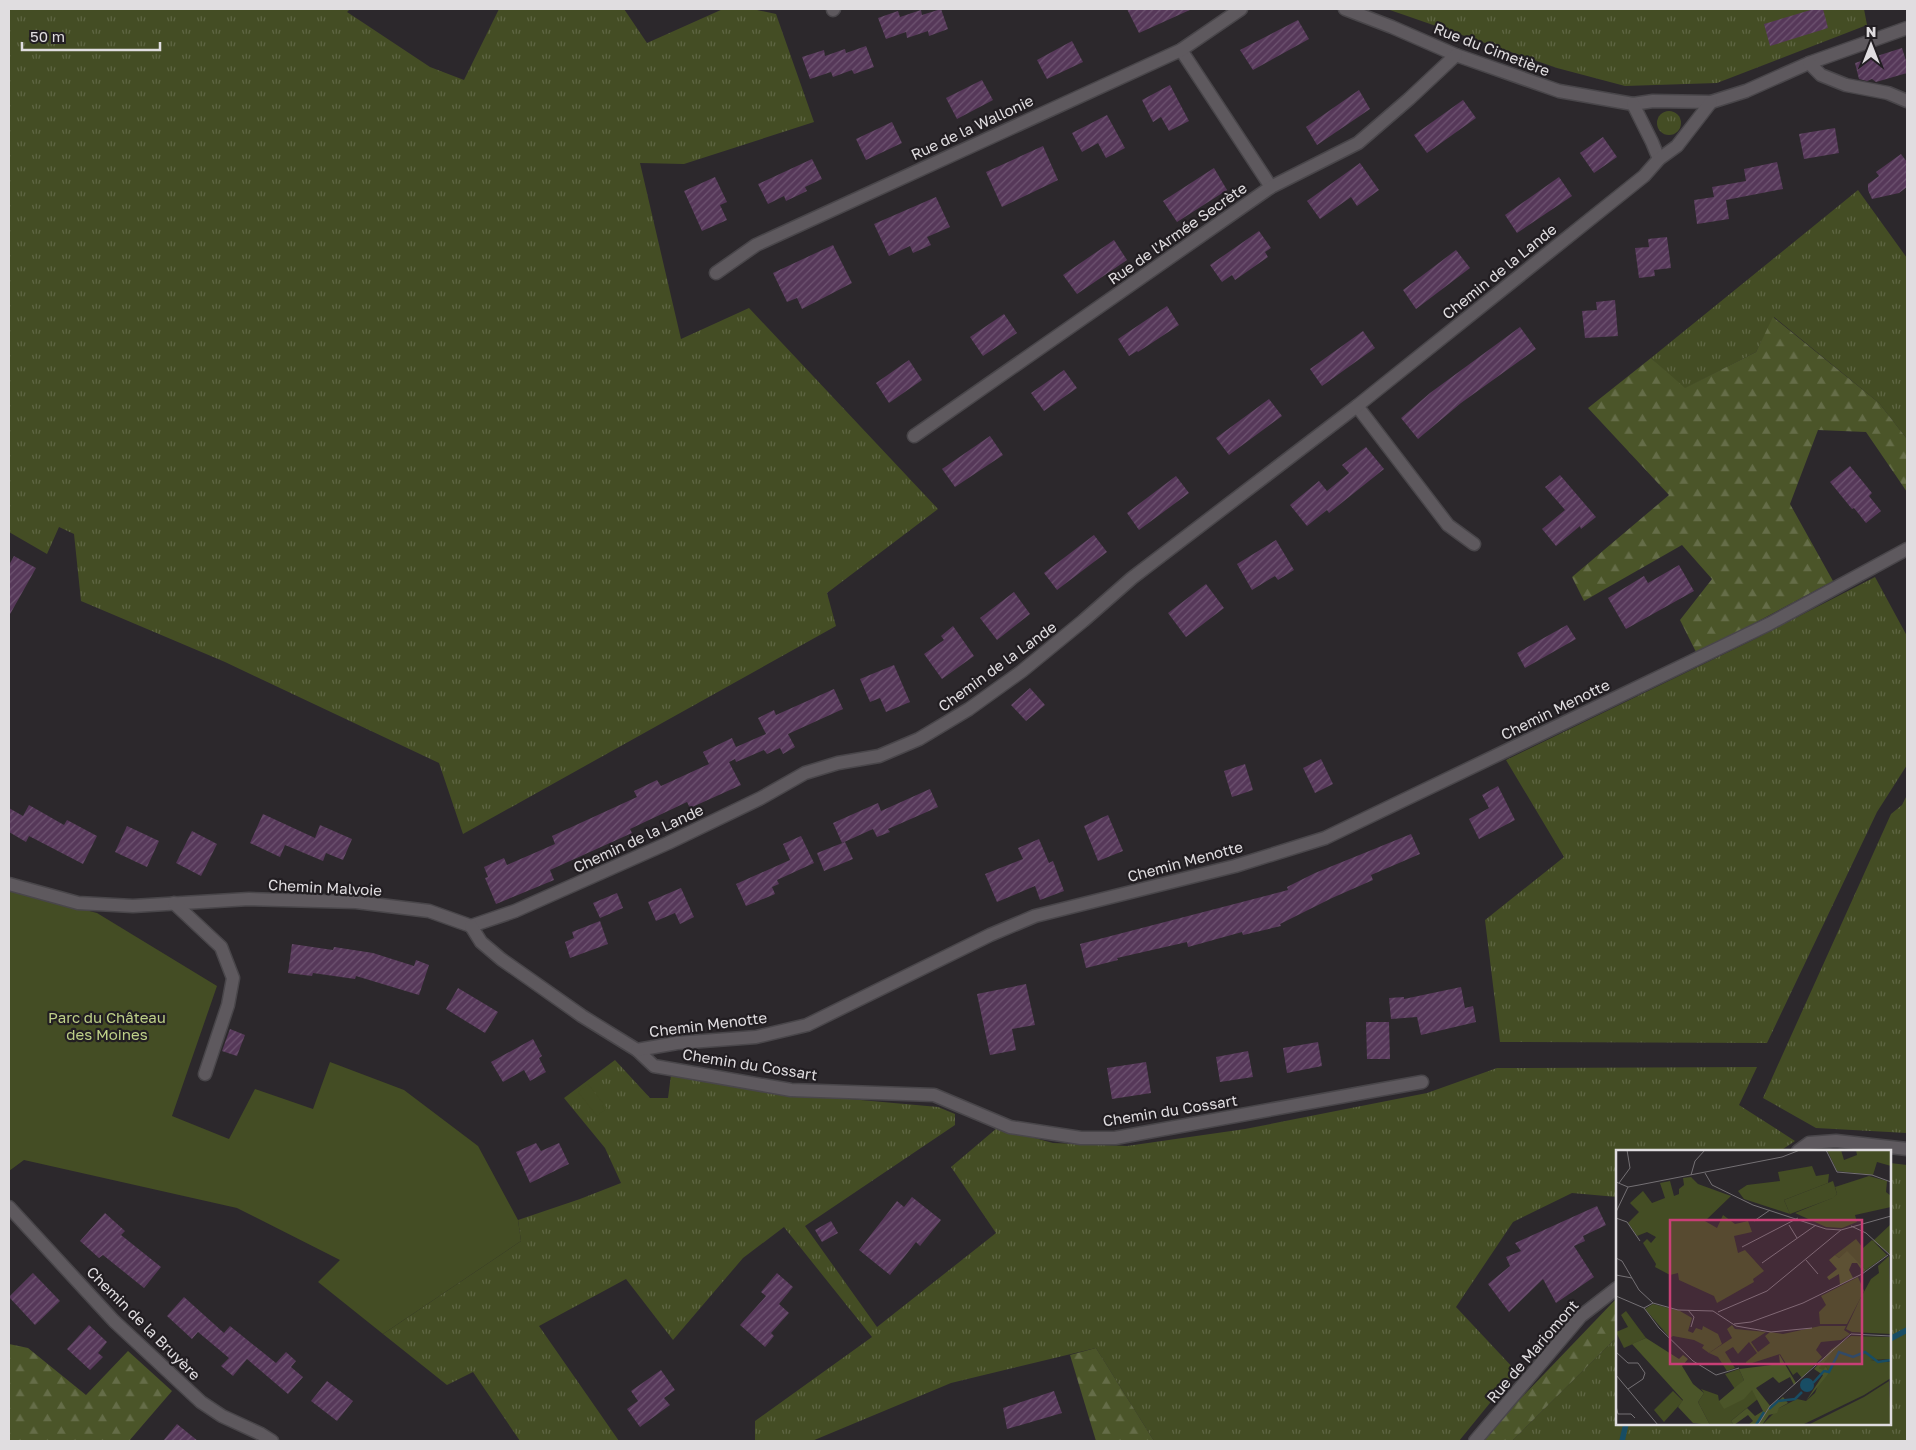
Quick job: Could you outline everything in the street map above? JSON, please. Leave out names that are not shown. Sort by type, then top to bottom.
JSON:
[{"type":"street","name":"Rue de la Wallonie","points":[[716,273],[756,245],[1180,50],[1241,9]]},
{"type":"street","name":"Rue du Cimetière","points":[[1345,9],[1456,55],[1559,91],[1633,104],[1653,101],[1711,102]]},
{"type":"street","points":[[1711,102],[1746,91],[1809,63],[1907,28]]},
{"type":"street","points":[[1180,50],[1272,187]]},
{"type":"street","name":"Rue de l'Armée Secrète","points":[[914,436],[1272,187],[1358,143],[1456,55]]},
{"type":"street","points":[[1809,63],[1821,75],[1846,86],[1888,93],[1907,101]]},
{"type":"street","name":"Chemin de la Lande","points":[[471,926],[515,911],[668,843],[761,798],[805,773],[838,763],[878,756],[920,739],[969,709],[1022,671],[1083,622],[1132,578],[1357,406],[1644,176],[1658,159],[1677,146],[1711,102]]},
{"type":"street","points":[[1633,104],[1652,142],[1658,159]]},
{"type":"street","points":[[1357,406],[1448,525],[1474,544]]},
{"type":"street","name":"Chemin Menotte","points":[[471,926],[482,942],[501,959],[582,1016],[637,1050],[677,1043],[756,1037],[808,1025],[990,935],[1035,916],[1235,866],[1325,838],[1769,624],[1907,548]]},
{"type":"street","name":"Chemin Malvoie","points":[[9,884],[78,902],[133,906],[250,900],[356,902],[429,911],[471,926]]},
{"type":"street","points":[[174,903],[221,947],[233,978],[228,1006],[205,1074]]},
{"type":"street","name":"Chemin du Cossart","points":[[637,1050],[654,1066],[791,1090],[934,1095],[1010,1127],[1081,1138],[1115,1138],[1141,1134],[1422,1082]]},
{"type":"street","points":[[1799,1150],[1809,1143],[1836,1141],[1907,1148]]},
{"type":"street","name":"Chemin de la Bruyère","points":[[9,1207],[114,1320],[200,1402],[222,1416],[272,1441]]},
{"type":"street","name":"Rue de Mariomont","points":[[1475,1441],[1581,1316],[1616,1289]]},
{"type":"green space","points":[[9,9],[350,9],[347,12],[430,67],[464,80],[499,9],[624,9],[647,43],[723,9],[752,9],[776,14],[814,122],[684,164],[640,163],[681,339],[749,308],[938,509],[827,593],[836,626],[463,834],[439,763],[225,662],[81,601],[74,534],[59,527],[47,554],[9,532]]},
{"type":"green space","points":[[1387,9],[1864,9],[1867,25],[1717,83],[1625,86],[1557,68]]},
{"type":"green space","points":[[1669,111],[1677,115],[1681,123],[1677,131],[1669,135],[1661,131],[1657,123],[1661,115]]},
{"type":"green space","points":[[1858,190],[1907,258],[1907,439],[1879,403],[1774,317],[1756,352],[1684,389],[1651,358]]},
{"type":"green space","points":[[1773,317],[1879,403],[1907,439],[1907,492],[1866,432],[1818,430],[1790,504],[1833,581],[1697,654],[1680,620],[1712,579],[1682,545],[1584,601],[1572,577],[1669,495],[1588,408],[1651,358],[1685,388],[1756,352]]},
{"type":"green space","points":[[1875,577],[1907,636],[1907,765],[1877,812],[1767,1043],[1500,1042],[1485,920],[1564,857],[1506,760],[1753,640]]},
{"type":"green space","points":[[1907,795],[1907,1133],[1816,1128],[1763,1098],[1891,814],[1902,805]]},
{"type":"green space","name":"Parc du Château des Moines","points":[[9,890],[97,913],[217,986],[172,1116],[229,1139],[255,1089],[313,1109],[330,1062],[404,1090],[478,1146],[518,1220],[521,1241],[383,1334],[318,1282],[340,1260],[237,1208],[24,1160],[9,1171]]},
{"type":"green space","points":[[615,1060],[650,1098],[668,1098],[671,1075],[783,1093],[938,1107],[955,1114],[955,1125],[805,1226],[877,1327],[996,1233],[951,1167],[997,1128],[1053,1143],[1127,1146],[1245,1129],[1427,1093],[1497,1068],[1757,1067],[1739,1105],[1795,1141],[1782,1150],[1616,1150],[1616,1197],[1572,1193],[1513,1222],[1456,1307],[1516,1371],[1459,1441],[1154,1441],[1096,1348],[951,1383],[812,1441],[755,1441],[755,1421],[872,1337],[784,1227],[743,1258],[673,1340],[626,1279],[539,1326],[619,1441],[520,1441],[473,1372],[447,1385],[383,1334],[521,1241],[518,1220],[621,1183],[605,1148],[564,1098]]},
{"type":"green space","points":[[588,1084],[607,1108],[597,1116],[578,1092]]},
{"type":"green space","points":[[1891,1163],[1907,1165],[1907,1441],[1512,1441],[1616,1338],[1616,1425],[1891,1425]]},
{"type":"green space","points":[[1616,1299],[1616,1338],[1512,1441],[1482,1441]]},
{"type":"green space","points":[[9,1344],[28,1348],[86,1395],[128,1351],[172,1391],[129,1441],[9,1441]]},
{"type":"green space","points":[[1096,1348],[1154,1441],[1096,1441],[1070,1355]]},
{"type":"building","points":[[941,9],[948,29],[929,36],[928,31],[907,38],[906,32],[886,39],[878,18],[898,11],[900,17],[921,10],[922,15]]},
{"type":"building","points":[[1127,9],[1192,9],[1139,33]]},
{"type":"building","points":[[1814,9],[1823,9],[1828,28],[1770,46],[1764,24]]},
{"type":"building","points":[[1298,20],[1309,39],[1253,70],[1240,50]]},
{"type":"building","points":[[1072,41],[1083,62],[1047,79],[1037,60]]},
{"type":"building","points":[[866,46],[874,67],[854,74],[852,70],[833,77],[831,72],[810,79],[802,57],[824,50],[825,56],[845,49],[846,53]]},
{"type":"building","points":[[1902,48],[1907,64],[1907,73],[1876,82],[1872,79],[1867,81],[1859,79],[1855,63]]},
{"type":"building","points":[[982,80],[993,100],[957,119],[946,98]]},
{"type":"building","points":[[1170,85],[1189,121],[1169,131],[1161,117],[1153,122],[1142,100]]},
{"type":"building","points":[[1359,90],[1370,109],[1317,145],[1306,127]]},
{"type":"building","points":[[1463,100],[1476,118],[1427,153],[1414,135]]},
{"type":"building","points":[[1107,115],[1125,148],[1106,158],[1098,143],[1082,152],[1072,133]]},
{"type":"building","points":[[892,122],[902,143],[866,160],[856,139]]},
{"type":"building","points":[[1835,128],[1839,153],[1804,159],[1799,134]]},
{"type":"building","points":[[1603,137],[1617,157],[1594,173],[1580,153]]},
{"type":"building","points":[[1043,146],[1058,180],[1002,207],[986,172]]},
{"type":"building","points":[[1901,154],[1907,162],[1907,187],[1899,193],[1872,199],[1868,190],[1868,184],[1879,176],[1876,172]]},
{"type":"building","points":[[812,159],[822,179],[805,187],[807,191],[786,201],[784,196],[768,204],[758,184]]},
{"type":"building","points":[[1777,162],[1783,189],[1726,200],[1729,219],[1697,224],[1694,200],[1714,197],[1712,187],[1746,181],[1744,169]]},
{"type":"building","points":[[1360,163],[1379,190],[1357,206],[1351,197],[1320,219],[1307,201]]},
{"type":"building","points":[[1214,168],[1227,190],[1177,222],[1163,201]]},
{"type":"building","points":[[715,177],[727,202],[720,205],[727,220],[702,231],[684,191]]},
{"type":"building","points":[[1559,177],[1572,196],[1517,233],[1505,215]]},
{"type":"building","points":[[936,197],[950,227],[927,237],[931,245],[913,253],[910,246],[889,256],[874,224]]},
{"type":"building","points":[[1259,231],[1271,248],[1265,252],[1268,257],[1235,280],[1232,275],[1222,282],[1210,265]]},
{"type":"building","points":[[1667,237],[1671,268],[1654,270],[1655,276],[1639,278],[1635,248],[1649,247],[1648,239]]},
{"type":"building","points":[[1114,240],[1127,260],[1077,294],[1063,275]]},
{"type":"building","points":[[833,245],[852,283],[802,309],[797,298],[787,302],[773,273]]},
{"type":"building","points":[[1456,250],[1470,268],[1416,309],[1403,290]]},
{"type":"building","points":[[1615,300],[1618,336],[1585,338],[1582,311],[1597,310],[1596,302]]},
{"type":"building","points":[[1167,306],[1179,325],[1129,356],[1118,339]]},
{"type":"building","points":[[1004,314],[1017,333],[983,356],[970,337]]},
{"type":"building","points":[[1520,327],[1536,349],[1461,403],[1418,439],[1401,418],[1430,393]]},
{"type":"building","points":[[1363,331],[1375,348],[1322,386],[1310,369]]},
{"type":"building","points":[[909,360],[922,380],[889,403],[876,383]]},
{"type":"building","points":[[1064,370],[1077,388],[1044,411],[1031,393]]},
{"type":"building","points":[[1269,399],[1282,416],[1229,455],[1216,438]]},
{"type":"building","points":[[990,436],[1003,455],[955,487],[942,469]]},
{"type":"building","points":[[1366,447],[1384,469],[1329,513],[1327,510],[1307,526],[1290,505],[1319,481],[1327,491],[1349,473],[1342,465]]},
{"type":"building","points":[[1850,466],[1872,493],[1869,496],[1881,511],[1866,523],[1830,482]]},
{"type":"building","points":[[1560,475],[1596,517],[1581,529],[1580,526],[1556,546],[1542,529],[1565,510],[1545,487]]},
{"type":"building","points":[[1176,476],[1189,493],[1139,530],[1127,513]]},
{"type":"building","points":[[1094,535],[1107,552],[1057,590],[1044,573]]},
{"type":"building","points":[[1276,540],[1294,570],[1278,580],[1275,576],[1252,590],[1237,564]]},
{"type":"building","points":[[14,556],[36,568],[9,616],[9,565]]},
{"type":"building","points":[[1679,565],[1694,591],[1626,629],[1608,598],[1644,576],[1648,583]]},
{"type":"building","points":[[1206,584],[1224,608],[1186,637],[1168,613]]},
{"type":"building","points":[[1014,592],[1030,614],[997,640],[980,618]]},
{"type":"building","points":[[1567,625],[1576,639],[1525,668],[1517,653]]},
{"type":"building","points":[[953,626],[974,656],[942,679],[924,654],[944,640],[941,636]]},
{"type":"building","points":[[894,665],[910,702],[886,712],[880,698],[870,702],[860,679]]},
{"type":"building","points":[[1030,688],[1045,705],[1026,721],[1011,705]]},
{"type":"building","points":[[834,689],[843,709],[788,734],[795,747],[783,754],[780,748],[767,754],[764,750],[736,762],[735,759],[729,762],[741,785],[690,808],[687,802],[630,829],[632,833],[550,870],[554,880],[496,904],[485,878],[488,877],[484,867],[504,858],[507,865],[555,844],[552,836],[637,797],[634,791],[657,780],[661,786],[709,764],[703,752],[732,738],[736,747],[766,734],[758,718],[774,710],[776,715]]},
{"type":"building","points":[[1321,759],[1333,784],[1315,793],[1303,768]]},
{"type":"building","points":[[1245,764],[1253,790],[1232,797],[1224,771]]},
{"type":"building","points":[[1498,786],[1515,820],[1479,839],[1469,819],[1489,808],[1482,795]]},
{"type":"building","points":[[930,789],[938,807],[888,829],[890,832],[877,837],[873,829],[842,843],[833,823],[878,803],[881,811]]},
{"type":"building","points":[[29,805],[64,825],[67,820],[97,836],[83,864],[29,836],[26,842],[9,832],[9,808],[23,816]]},
{"type":"building","points":[[263,814],[315,838],[320,825],[352,839],[343,860],[326,853],[323,861],[285,845],[280,857],[250,843]]},
{"type":"building","points":[[1108,815],[1123,851],[1098,861],[1084,826]]},
{"type":"building","points":[[127,826],[159,841],[147,867],[115,852]]},
{"type":"building","points":[[192,831],[217,844],[201,876],[176,863]]},
{"type":"building","points":[[1411,834],[1420,854],[1371,875],[1373,880],[1280,924],[1281,926],[1243,935],[1242,932],[1188,947],[1187,942],[1117,958],[1118,960],[1086,968],[1080,944],[1288,890],[1287,887],[1315,873]]},
{"type":"building","points":[[801,836],[814,863],[777,880],[779,884],[772,887],[775,894],[746,906],[736,884],[790,860],[783,844]]},
{"type":"building","points":[[1039,839],[1049,863],[1053,861],[1064,891],[1040,900],[1035,886],[997,902],[985,874],[1023,859],[1018,848]]},
{"type":"building","points":[[845,842],[853,859],[824,871],[817,853]]},
{"type":"building","points":[[681,888],[694,917],[680,924],[675,913],[656,921],[648,902]]},
{"type":"building","points":[[617,893],[623,908],[600,918],[593,903]]},
{"type":"building","points":[[600,921],[608,944],[570,958],[565,942],[574,938],[572,932]]},
{"type":"building","points":[[292,944],[333,950],[334,947],[373,953],[414,966],[416,960],[429,965],[419,995],[356,976],[355,979],[313,973],[312,976],[288,973]]},
{"type":"building","points":[[1026,984],[1035,1025],[1012,1029],[1016,1050],[990,1055],[977,994]]},
{"type":"building","points":[[1461,987],[1465,1008],[1473,1006],[1476,1022],[1421,1035],[1417,1017],[1391,1019],[1389,998],[1404,997],[1404,999]]},
{"type":"building","points":[[458,988],[498,1012],[485,1033],[446,1009]]},
{"type":"building","points":[[1366,1022],[1389,1022],[1390,1059],[1367,1059]]},
{"type":"building","points":[[230,1029],[245,1035],[237,1056],[222,1051]]},
{"type":"building","points":[[533,1039],[542,1056],[539,1058],[546,1072],[530,1081],[524,1070],[503,1082],[491,1062]]},
{"type":"building","points":[[1318,1042],[1322,1066],[1287,1073],[1283,1048]]},
{"type":"building","points":[[1248,1051],[1253,1077],[1220,1082],[1216,1057]]},
{"type":"building","points":[[1146,1062],[1151,1093],[1112,1099],[1107,1068]]},
{"type":"building","points":[[536,1143],[541,1151],[559,1143],[569,1164],[530,1183],[516,1152]]},
{"type":"building","points":[[912,1197],[941,1220],[920,1246],[916,1242],[890,1275],[859,1250],[897,1201],[904,1207]]},
{"type":"building","points":[[1597,1206],[1606,1225],[1583,1236],[1585,1241],[1574,1246],[1594,1277],[1556,1303],[1543,1279],[1509,1312],[1488,1284],[1510,1266],[1506,1257],[1521,1251],[1515,1243]]},
{"type":"building","points":[[105,1213],[125,1231],[121,1235],[161,1267],[144,1288],[103,1255],[99,1258],[80,1241]]},
{"type":"building","points":[[831,1221],[838,1233],[822,1242],[815,1230]]},
{"type":"building","points":[[33,1273],[60,1301],[35,1325],[9,1297]]},
{"type":"building","points":[[777,1273],[793,1287],[779,1304],[789,1313],[771,1333],[774,1336],[765,1347],[740,1325],[766,1296],[761,1292]]},
{"type":"building","points":[[184,1297],[224,1333],[230,1326],[276,1363],[286,1352],[296,1361],[291,1367],[303,1377],[288,1394],[247,1359],[233,1376],[221,1366],[229,1358],[198,1332],[192,1339],[167,1316]]},
{"type":"building","points":[[89,1325],[107,1342],[98,1353],[103,1357],[90,1370],[67,1349]]},
{"type":"building","points":[[661,1370],[675,1390],[664,1398],[670,1405],[640,1427],[627,1409],[638,1401],[631,1391]]},
{"type":"building","points":[[327,1381],[353,1401],[337,1421],[311,1401]]},
{"type":"building","points":[[1054,1391],[1062,1413],[1007,1429],[1003,1408]]},
{"type":"building","points":[[177,1424],[198,1441],[163,1441]]},
{"type":"waterway","points":[[1891,1338],[1907,1330]]},
{"type":"waterway","points":[[1622,1441],[1626,1425]]}]
